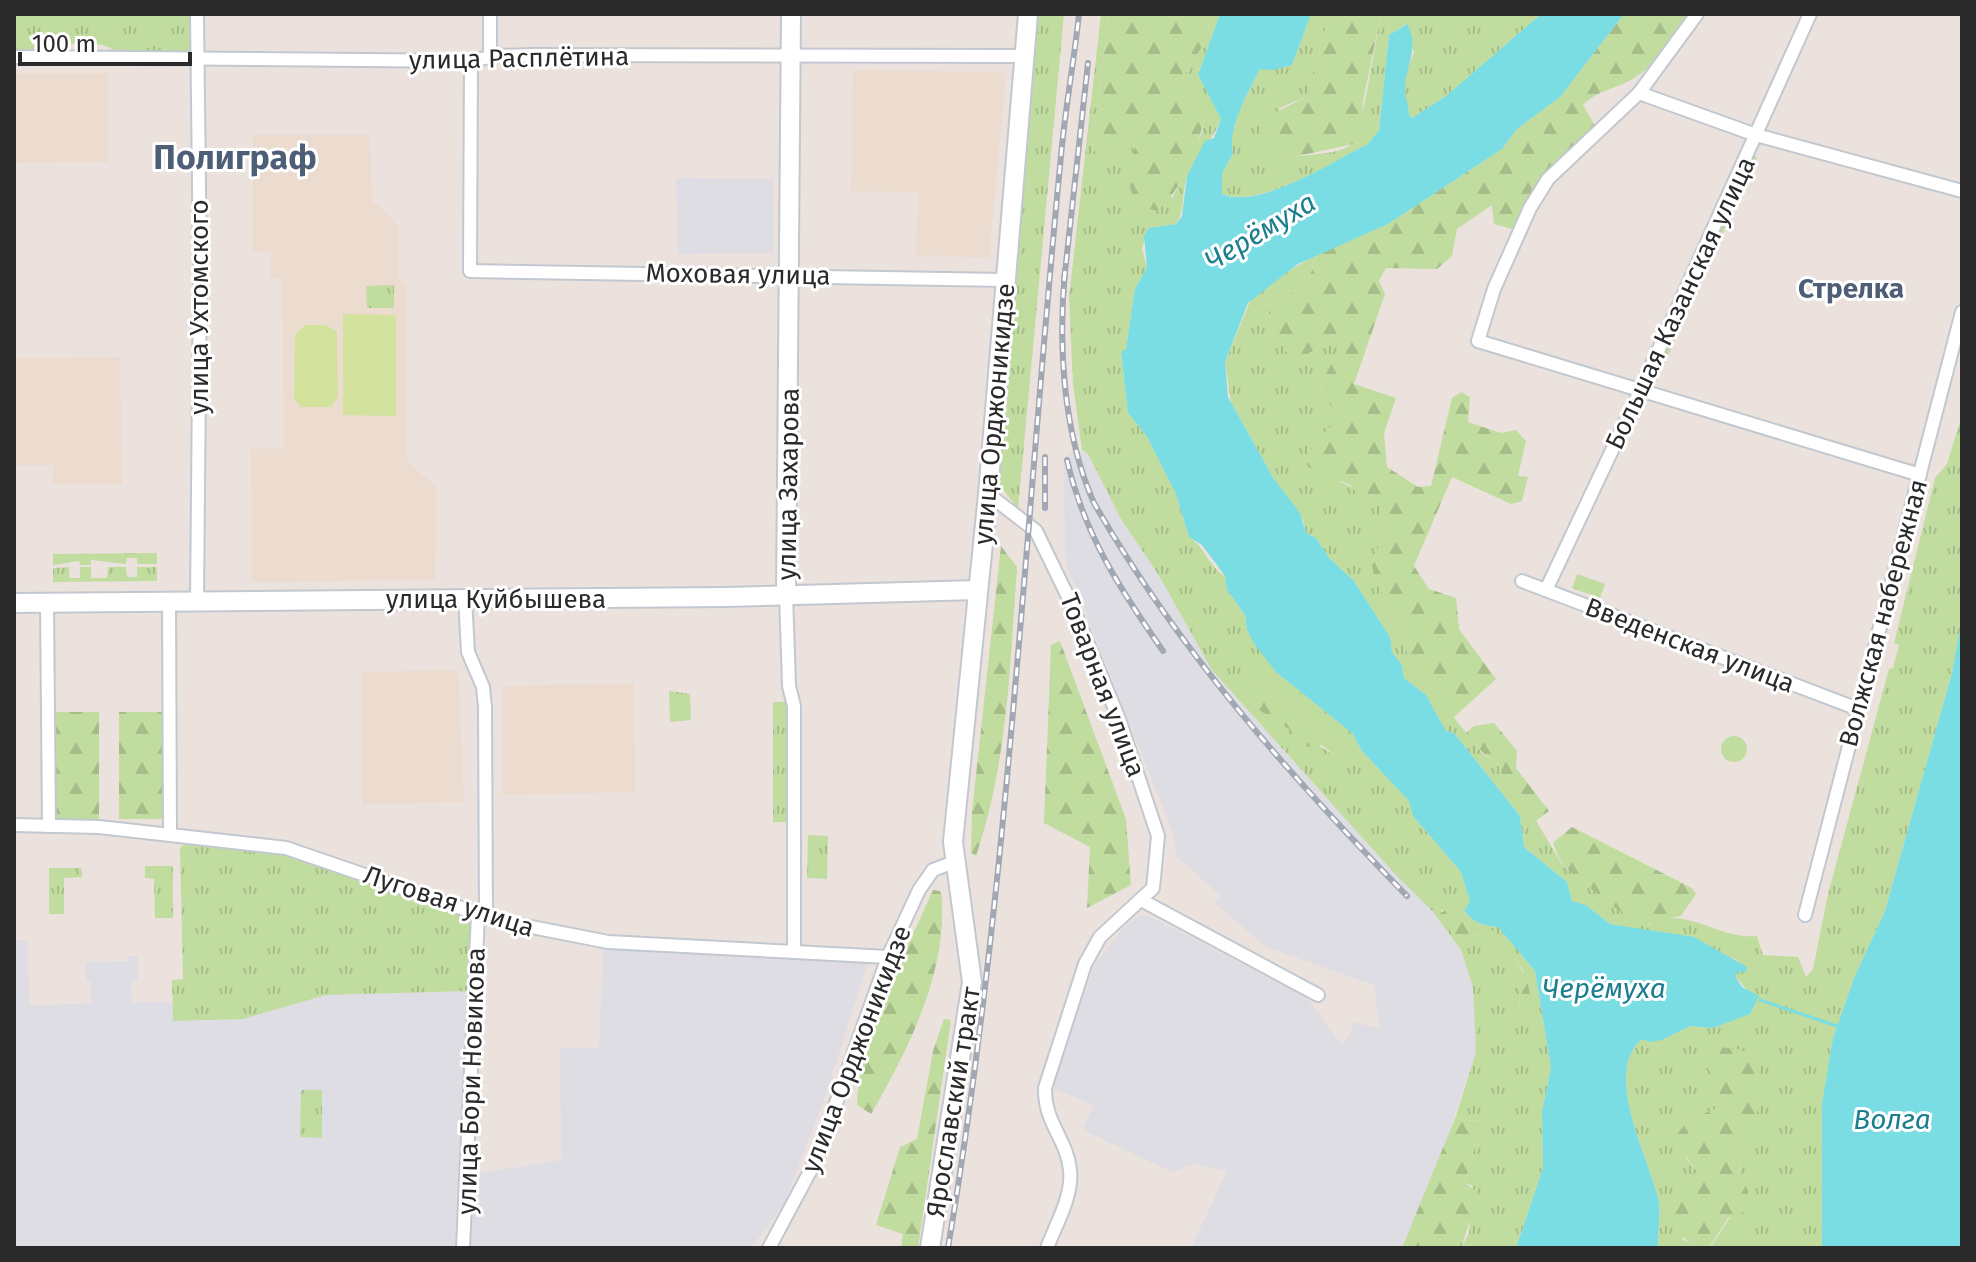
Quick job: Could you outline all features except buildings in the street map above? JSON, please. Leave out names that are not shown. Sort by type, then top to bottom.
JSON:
[{"type":"street","name":"улица Ухтомского","points":[[197,14],[200,272],[197,601]]},
{"type":"street","points":[[490,14],[490,57]]},
{"type":"street","name":"улица Захарова","points":[[791,14],[786,594],[789,686],[794,706],[794,952]]},
{"type":"street","name":"улица Орджоникидзе","points":[[956,814],[988,494],[1028,14]]},
{"type":"street","points":[[1697,14],[1639,93],[1548,179],[1530,208],[1494,289],[1478,341],[1920,475]]},
{"type":"street","name":"Большая Казанская улица","points":[[1546,590],[1640,391],[1810,14]]},
{"type":"street","name":"улица Расплётина","points":[[14,57],[471,61],[490,57],[1025,56]]},
{"type":"street","name":"Моховая улица","points":[[471,61],[470,271],[1006,280]]},
{"type":"street","points":[[1639,93],[1756,135],[1962,191]]},
{"type":"street","name":"Волжская набережная","points":[[1805,915],[1962,312]]},
{"type":"street","name":"Товарная улица","points":[[988,494],[1010,508],[1042,540],[1119,719],[1158,836],[1153,888],[1143,901]]},
{"type":"street","name":"Введенская улица","points":[[1522,581],[1858,709]]},
{"type":"street","name":"улица Куйбышева","points":[[14,603],[977,590]]},
{"type":"street","name":"улица Бори Новикова","points":[[463,1248],[482,915],[485,707],[483,687],[468,652],[465,599]]},
{"type":"street","points":[[169,601],[170,833]]},
{"type":"street","points":[[47,602],[49,826]]},
{"type":"street","name":"Ярославский тракт","points":[[930,1248],[972,982],[954,862],[956,814]]},
{"type":"street","name":"Луговая улица","points":[[14,825],[170,833],[286,848],[482,915],[538,930],[617,944],[888,957]]},
{"type":"street","name":"улица Орджоникидзе","points":[[769,1248],[815,1162],[888,957],[919,890],[933,870],[954,862]]},
{"type":"street","points":[[1047,1248],[1070,1189],[1067,1156],[1044,1107],[1045,1088],[1059,1034],[1085,964],[1100,937],[1143,901],[1318,995]]},
{"type":"shaded area","points":[[853,70],[1002,72],[1006,76],[989,258],[915,255],[919,193],[851,191]]},
{"type":"shaded area","points":[[14,73],[108,73],[108,162],[14,163]]},
{"type":"shaded area","points":[[253,135],[370,135],[372,204],[379,204],[398,227],[398,277],[407,286],[407,461],[436,486],[435,580],[252,582],[251,449],[284,448],[282,278],[271,278],[271,253],[253,252]]},
{"type":"shaded area","points":[[676,178],[773,179],[774,253],[678,254]]},
{"type":"shaded area","points":[[120,357],[122,484],[53,485],[53,465],[14,465],[14,358]]},
{"type":"shaded area","points":[[1075,450],[1088,454],[1121,519],[1158,574],[1212,670],[1395,874],[1434,913],[1461,950],[1473,987],[1476,1052],[1437,1168],[1402,1248],[1186,1248],[1192,1246],[1227,1171],[1195,1164],[1172,1172],[1083,1130],[1093,1105],[1055,1089],[1053,1082],[1094,966],[1123,928],[1136,918],[1147,915],[1306,997],[1341,1044],[1349,1037],[1354,1022],[1380,1029],[1374,985],[1266,947],[1215,903],[1221,896],[1177,857],[1173,833],[1065,561],[1064,459]]},
{"type":"shaded area","points":[[458,670],[464,802],[362,804],[361,672]]},
{"type":"shaded area","points":[[634,683],[635,792],[503,795],[503,686]]},
{"type":"shaded area","points":[[14,940],[28,940],[29,1006],[91,1003],[91,982],[86,981],[85,962],[128,961],[128,956],[138,956],[138,981],[131,981],[132,1002],[173,1002],[174,1021],[243,1019],[326,995],[466,991],[458,1203],[473,1203],[475,1174],[561,1160],[560,1048],[599,1048],[603,948],[869,960],[825,1097],[784,1204],[751,1248],[14,1248]]},
{"type":"green space","points":[[14,14],[191,14],[192,51],[116,51],[105,46],[79,43],[14,52]]},
{"type":"green space","points":[[1034,14],[1064,14],[1018,509],[998,483]]},
{"type":"green space","points":[[1101,14],[1109,14],[1092,150],[1109,156],[1145,123],[1172,199],[1202,133],[1204,117],[1187,95],[1182,79],[1203,45],[1213,14],[1220,14],[1198,75],[1221,119],[1188,174],[1176,224],[1149,228],[1142,248],[1147,267],[1135,289],[1126,349],[1121,353],[1128,413],[1146,435],[1176,494],[1189,537],[1225,576],[1227,590],[1245,615],[1247,630],[1276,672],[1352,733],[1362,751],[1410,802],[1413,816],[1461,872],[1470,902],[1464,910],[1467,915],[1478,923],[1498,927],[1535,971],[1551,1067],[1542,1112],[1543,1168],[1516,1248],[1461,1248],[1469,1233],[1473,1186],[1465,1183],[1475,1145],[1484,1143],[1489,1120],[1466,1121],[1456,1116],[1476,1052],[1473,987],[1461,950],[1434,913],[1395,874],[1212,670],[1158,574],[1121,519],[1088,454],[1082,450],[1073,384],[1069,297]],"holes":[[[1258,680],[1337,744],[1341,754],[1334,755],[1282,723]],[[1441,910],[1462,913],[1477,928],[1495,931],[1523,970],[1529,1017],[1520,1018],[1520,996],[1513,968],[1491,946],[1488,934],[1470,935],[1461,945]]]},
{"type":"green space","points":[[1109,14],[1213,14],[1203,45],[1182,79],[1187,95],[1204,117],[1198,142],[1181,181],[1157,211],[1136,205],[1130,183],[1130,164],[1144,125],[1109,156],[1092,150]]},
{"type":"green space","points":[[1311,14],[1330,14],[1306,97],[1279,108],[1294,157],[1334,152],[1354,142],[1365,103],[1381,14],[1541,14],[1446,96],[1412,118],[1407,111],[1404,95],[1405,77],[1414,53],[1406,24],[1389,35],[1379,130],[1368,144],[1276,190],[1238,197],[1222,194],[1222,174],[1233,153],[1233,132],[1250,89],[1260,69],[1292,65]]},
{"type":"green space","points":[[1330,14],[1381,14],[1363,101],[1361,132],[1353,144],[1294,157],[1277,154],[1259,131],[1266,117],[1306,97]]},
{"type":"green space","points":[[1624,14],[1689,14],[1665,49],[1643,72],[1594,96],[1583,105],[1595,126],[1544,172],[1512,229],[1494,224],[1492,205],[1457,229],[1452,256],[1437,269],[1386,268],[1379,281],[1385,294],[1354,384],[1396,398],[1384,433],[1387,467],[1418,487],[1431,486],[1452,398],[1461,392],[1470,397],[1468,422],[1501,433],[1516,430],[1526,441],[1518,476],[1528,477],[1522,501],[1511,504],[1452,477],[1414,566],[1429,589],[1456,598],[1459,629],[1496,679],[1453,718],[1410,663],[1402,629],[1374,578],[1372,565],[1385,529],[1380,506],[1359,496],[1350,485],[1308,467],[1305,457],[1327,429],[1344,419],[1323,397],[1320,386],[1342,342],[1336,336],[1303,357],[1292,359],[1273,333],[1268,308],[1308,283],[1316,255],[1388,224],[1502,149],[1517,129],[1560,97]]},
{"type":"green space","points":[[1752,155],[1757,157],[1653,389],[1650,383]]},
{"type":"green space","points":[[1316,255],[1308,283],[1268,308],[1273,332],[1292,359],[1303,357],[1336,336],[1342,342],[1320,386],[1323,397],[1345,419],[1340,482],[1380,506],[1385,529],[1372,565],[1374,578],[1402,629],[1410,663],[1484,755],[1499,764],[1507,787],[1521,795],[1561,863],[1601,894],[1649,924],[1675,918],[1729,933],[1757,936],[1763,955],[1798,957],[1806,977],[1813,969],[1828,894],[1889,669],[1893,668],[1899,645],[1894,643],[1935,478],[1947,464],[1962,415],[1962,619],[1956,659],[1885,911],[1854,978],[1833,1038],[1822,1103],[1822,1248],[1710,1248],[1748,1190],[1739,1174],[1743,1142],[1719,1088],[1716,1109],[1690,1118],[1686,1158],[1698,1172],[1673,1202],[1683,1240],[1704,1248],[1658,1248],[1658,1198],[1631,1115],[1626,1072],[1631,1054],[1642,1039],[1662,1040],[1690,1026],[1713,1028],[1724,1023],[1747,990],[1735,976],[1737,960],[1665,934],[1610,924],[1586,905],[1572,901],[1567,882],[1524,847],[1520,816],[1454,733],[1446,731],[1426,695],[1404,678],[1402,665],[1392,652],[1390,637],[1354,581],[1329,558],[1316,538],[1306,533],[1303,520],[1274,479],[1231,402],[1225,362],[1251,299],[1285,273]]},
{"type":"green space","points":[[394,285],[394,308],[367,308],[366,286]]},
{"type":"green space","points":[[343,314],[396,315],[396,416],[343,415]]},
{"type":"green space","points":[[305,325],[326,325],[337,332],[338,397],[331,407],[301,407],[294,399],[295,335]]},
{"type":"green space","points":[[1001,546],[1017,567],[1009,677],[995,784],[976,856],[971,853],[972,812]]},
{"type":"green space","points":[[157,553],[157,564],[137,564],[137,558],[127,558],[126,564],[91,560],[91,565],[80,565],[79,561],[53,565],[53,554]]},
{"type":"green space","points":[[69,567],[69,578],[80,578],[80,567],[91,567],[91,578],[107,578],[108,567],[126,567],[127,577],[137,577],[137,567],[157,567],[157,581],[53,582],[53,568]]},
{"type":"green space","points":[[1577,574],[1605,584],[1600,598],[1572,588]]},
{"type":"green space","points":[[1060,641],[1126,819],[1131,885],[1087,908],[1090,847],[1044,823],[1051,645]]},
{"type":"green space","points":[[1258,680],[1337,744],[1341,754],[1334,755],[1322,745],[1314,748],[1289,741],[1289,729],[1248,703],[1252,681]]},
{"type":"green space","points":[[669,691],[690,694],[691,720],[670,722]]},
{"type":"green space","points":[[773,702],[789,702],[789,822],[773,822]]},
{"type":"green space","points":[[54,712],[99,712],[99,819],[54,819]]},
{"type":"green space","points":[[119,712],[165,712],[165,819],[119,819]]},
{"type":"green space","points":[[1494,723],[1517,751],[1516,768],[1549,811],[1536,821],[1521,795],[1507,787],[1499,764],[1485,755],[1466,733],[1474,726]]},
{"type":"green space","points":[[1734,736],[1743,740],[1747,749],[1743,758],[1734,762],[1725,758],[1721,749],[1725,740]]},
{"type":"green space","points":[[1572,827],[1692,888],[1696,894],[1681,916],[1638,923],[1589,887],[1560,860],[1553,843]]},
{"type":"green space","points":[[808,835],[828,836],[827,879],[807,878]]},
{"type":"green space","points":[[185,844],[285,853],[467,916],[472,923],[469,991],[326,995],[243,1019],[173,1021],[172,980],[183,979],[180,848]]},
{"type":"green space","points":[[145,866],[173,866],[173,918],[155,918],[154,879],[145,878]]},
{"type":"green space","points":[[49,868],[81,868],[82,877],[64,878],[64,914],[49,914]]},
{"type":"green space","points":[[933,890],[941,891],[942,920],[933,978],[912,1035],[871,1114],[857,1105],[866,1051],[885,995]]},
{"type":"green space","points":[[1451,906],[1472,922],[1495,931],[1517,961],[1528,985],[1530,998],[1526,1022],[1520,1018],[1520,996],[1513,968],[1491,946],[1488,934],[1470,935],[1462,946],[1438,915]]},
{"type":"green space","points":[[944,1019],[951,1020],[918,1248],[901,1248],[903,1234],[876,1225],[900,1147],[917,1139],[933,1051]]},
{"type":"green space","points":[[1721,1047],[1742,1050],[1757,1063],[1760,1089],[1754,1132],[1743,1142],[1739,1174],[1748,1190],[1746,1211],[1728,1218],[1709,1248],[1686,1240],[1673,1220],[1675,1199],[1698,1172],[1673,1139],[1690,1118],[1716,1109],[1719,1088],[1706,1069]]},
{"type":"green space","points":[[301,1090],[322,1090],[322,1138],[300,1137]]},
{"type":"green space","points":[[1456,1116],[1466,1121],[1489,1120],[1484,1143],[1475,1145],[1465,1183],[1479,1193],[1461,1248],[1402,1248]]},
{"type":"water","name":"Черёмуха","points":[[1220,14],[1311,14],[1292,65],[1273,70],[1260,69],[1240,110],[1233,132],[1233,153],[1222,174],[1222,194],[1238,197],[1276,190],[1368,144],[1379,130],[1389,35],[1407,24],[1412,53],[1405,92],[1412,118],[1446,96],[1541,14],[1624,14],[1560,97],[1517,129],[1502,149],[1388,224],[1298,264],[1248,303],[1225,362],[1228,397],[1274,479],[1300,513],[1306,533],[1316,538],[1329,558],[1354,581],[1390,637],[1392,652],[1402,665],[1404,678],[1426,695],[1446,731],[1454,733],[1520,816],[1524,847],[1567,882],[1572,901],[1586,905],[1610,924],[1694,937],[1747,967],[1746,972],[1738,972],[1735,976],[1742,987],[1759,996],[1750,1014],[1713,1028],[1690,1026],[1662,1040],[1650,1042],[1642,1039],[1631,1054],[1626,1072],[1627,1093],[1658,1198],[1658,1248],[1516,1248],[1543,1168],[1542,1112],[1551,1067],[1535,971],[1498,927],[1479,923],[1464,910],[1470,902],[1461,872],[1413,816],[1409,801],[1362,751],[1352,733],[1276,672],[1255,645],[1247,630],[1245,615],[1227,590],[1225,576],[1202,545],[1189,537],[1176,494],[1146,435],[1128,413],[1121,352],[1126,349],[1135,289],[1147,267],[1144,236],[1149,228],[1176,224],[1182,216],[1187,176],[1205,141],[1214,138],[1221,119],[1198,75]]},
{"type":"water","name":"Волга","points":[[1962,619],[1962,1248],[1822,1248],[1822,1103],[1833,1038],[1854,978],[1885,911],[1952,673]]},
{"type":"waterway","points":[[1760,1000],[1840,1027]]},
{"type":"railway","points":[[948,1248],[969,1112],[1001,840],[1048,293],[1079,14]]},
{"type":"railway","points":[[1064,281],[1088,63]]},
{"type":"railway","points":[[1065,271],[1062,329],[1065,389],[1075,448],[1094,503],[1162,610],[1238,710],[1321,805],[1407,896]]},
{"type":"railway","points":[[1045,457],[1045,508]]},
{"type":"railway","points":[[1067,460],[1083,512],[1105,560],[1163,651]]},
{"type":"district","name":"Полиграф","points":[[235,157]]},
{"type":"district","name":"Стрелка","points":[[1851,288]]}]
